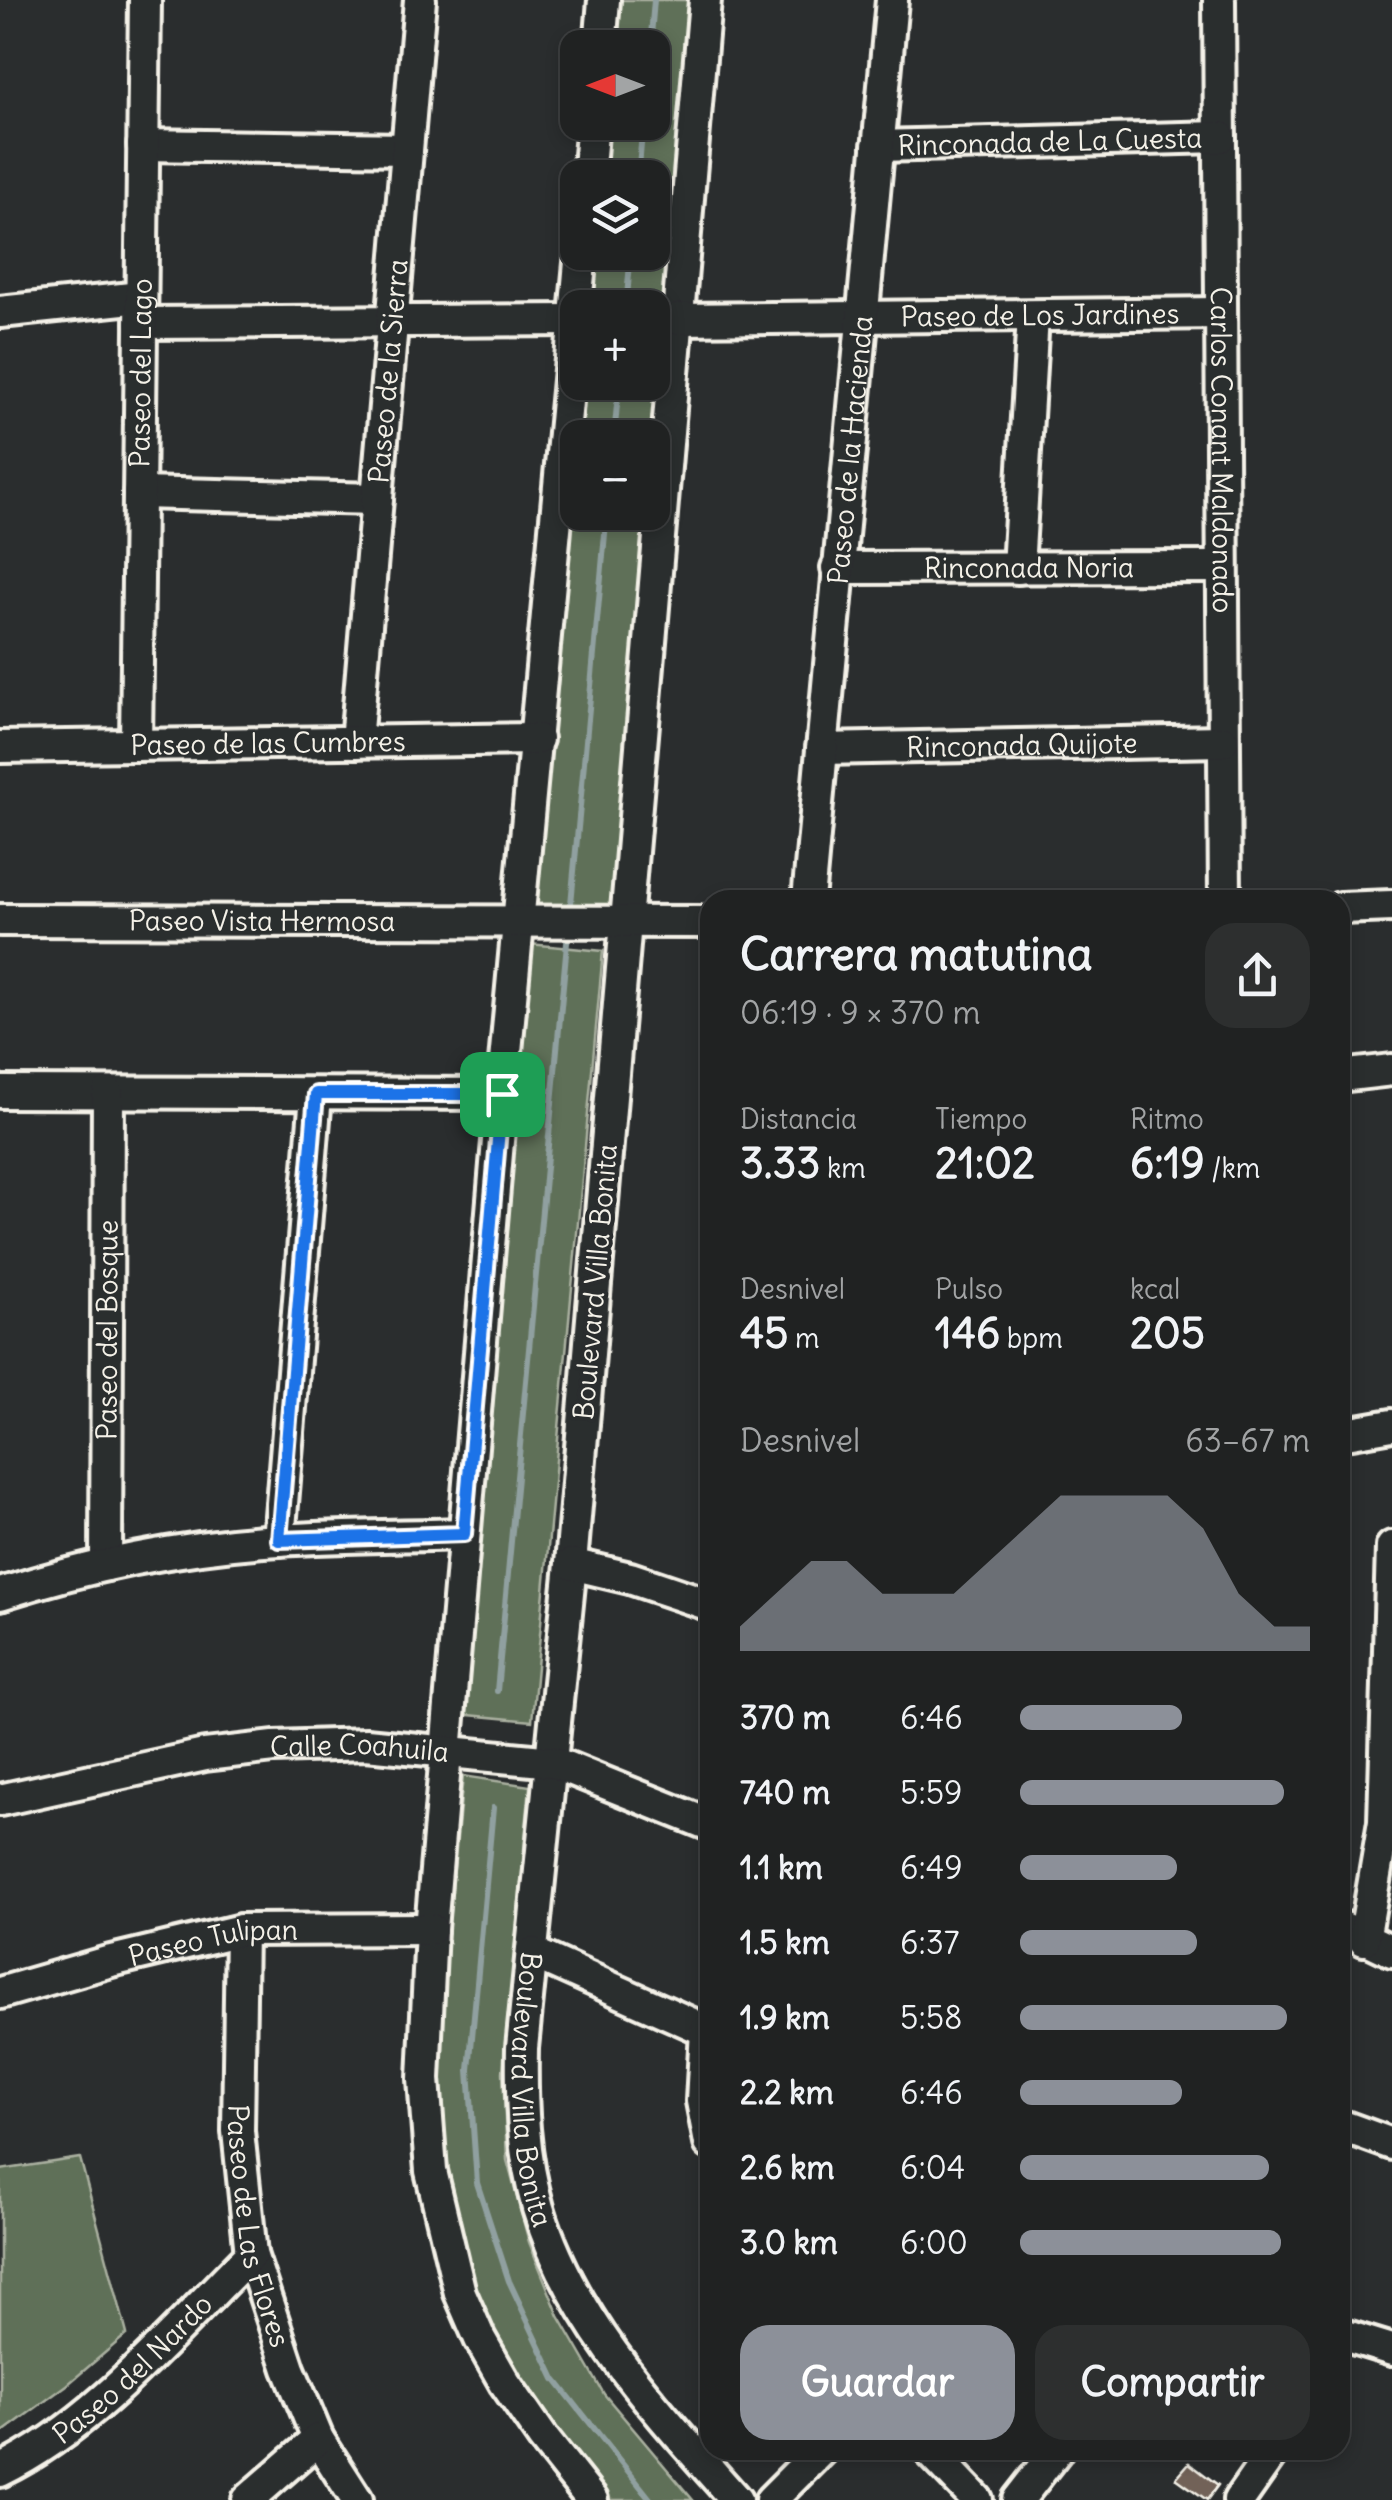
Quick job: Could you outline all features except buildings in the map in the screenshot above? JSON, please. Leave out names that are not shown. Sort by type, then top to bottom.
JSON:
[{"type":"street","name":"Paseo del Lago","points":[[136,744],[145,0]]},
{"type":"street","name":"Paseo de la Sierra","points":[[356,742],[420,0]]},
{"type":"street","points":[[602,30],[604,0]]},
{"type":"street","name":"Boulevard Villa Bonita","points":[[700,2459],[646,2397],[584,2308],[550,2242],[526,2152],[520,2101],[546,1761],[571,1564],[620,921],[705,0]]},
{"type":"street","name":"Paseo de la Hacienda","points":[[809,890],[892,0]]},
{"type":"street","name":"Carlos Conant Maldonado","points":[[1219,0],[1225,890]]},
{"type":"street","name":"Rinconada de La Cuesta","points":[[878,146],[1220,137]]},
{"type":"street","points":[[143,145],[407,149]]},
{"type":"street","points":[[0,312],[141,310],[392,321],[560,320]]},
{"type":"street","name":"Paseo de Los Jardines","points":[[678,319],[1220,313]]},
{"type":"street","points":[[1018,568],[1033,316]]},
{"type":"street","points":[[568,400],[464,1534],[453,1751],[431,1929],[424,2079],[432,2171],[460,2294],[506,2383],[542,2438],[592,2500]]},
{"type":"street","points":[[138,493],[377,499]]},
{"type":"street","name":"Rinconada Noria","points":[[838,568],[1222,567]]},
{"type":"street","name":"Paseo de las Cumbres","points":[[0,746],[537,739]]},
{"type":"street","name":"Rinconada Quijote","points":[[822,748],[1223,741]]},
{"type":"street","points":[[1350,908],[1392,906]]},
{"type":"street","name":"Paseo Vista Hermosa","points":[[0,920],[620,921]]},
{"type":"street","points":[[620,921],[700,922]]},
{"type":"street","points":[[1350,1075],[1392,1070]]},
{"type":"street","points":[[0,1092],[502,1094]]},
{"type":"street","name":"Paseo del Bosque","points":[[106,1565],[108,1093]]},
{"type":"street","points":[[279,1540],[316,1094]]},
{"type":"street","points":[[1350,1432],[1392,1425]]},
{"type":"street","points":[[0,1594],[106,1565],[279,1540],[464,1534]]},
{"type":"street","points":[[1365,1939],[1384,1822],[1392,1546]]},
{"type":"street","points":[[571,1564],[630,1578],[700,1602]]},
{"type":"street","name":"Calle Coahuila","points":[[0,1800],[204,1755],[274,1747],[366,1744],[546,1761],[700,1821]]},
{"type":"street","name":"Paseo Tulipan","points":[[0,1993],[241,1930],[431,1929]]},
{"type":"street","name":"Paseo de Las Flores","points":[[241,1930],[238,2131],[251,2254],[289,2369],[318,2439],[358,2500]]},
{"type":"street","points":[[533,1953],[700,2028]]},
{"type":"street","points":[[1350,2129],[1392,2144]]},
{"type":"street","name":"Paseo del Nardo","points":[[0,2472],[83,2415],[251,2254]]},
{"type":"street","points":[[1350,2344],[1392,2350]]},
{"type":"street","points":[[248,2500],[318,2439]]},
{"type":"street","name":"Boulevard Villa Bonita","points":[[701,2460],[736,2500]]},
{"type":"street","points":[[771,2500],[811,2460]]},
{"type":"street","points":[[939,2460],[977,2500]]},
{"type":"street","points":[[1018,2500],[1048,2460]]},
{"type":"street","points":[[1239,2500],[1267,2460]]},
{"type":"green space","points":[[617,0],[693,0],[670,246],[670,160],[602,160],[604,140],[670,140],[670,30],[614,30]]},
{"type":"green space","points":[[591,270],[668,270],[666,290],[590,290]]},
{"type":"green space","points":[[579,400],[656,400],[654,420],[577,420]]},
{"type":"green space","points":[[567,530],[645,530],[612,904],[602,912],[531,907]]},
{"type":"green space","points":[[529,944],[603,951],[532,1721],[458,1714]]},
{"type":"green space","points":[[463,1776],[530,1786],[503,2072],[507,2160],[529,2242],[559,2316],[604,2394],[693,2500],[610,2500],[527,2395],[474,2293],[444,2187],[436,2056]]},
{"type":"green space","points":[[80,2158],[127,2334],[0,2434],[0,2170]]},
{"type":"waterway","points":[[652,30],[654,0]]},
{"type":"waterway","points":[[640,160],[641,140]]},
{"type":"waterway","points":[[628,290],[629,270]]},
{"type":"waterway","points":[[616,420],[617,400]]},
{"type":"waterway","points":[[570,915],[605,530]]},
{"type":"waterway","points":[[497,1691],[568,932]]},
{"type":"waterway","points":[[493,1808],[469,2070],[477,2183],[509,2281],[555,2379],[651,2500]]},
{"type":"route","points":[[316,1094],[502,1094],[464,1534],[279,1540],[316,1094]]}]
